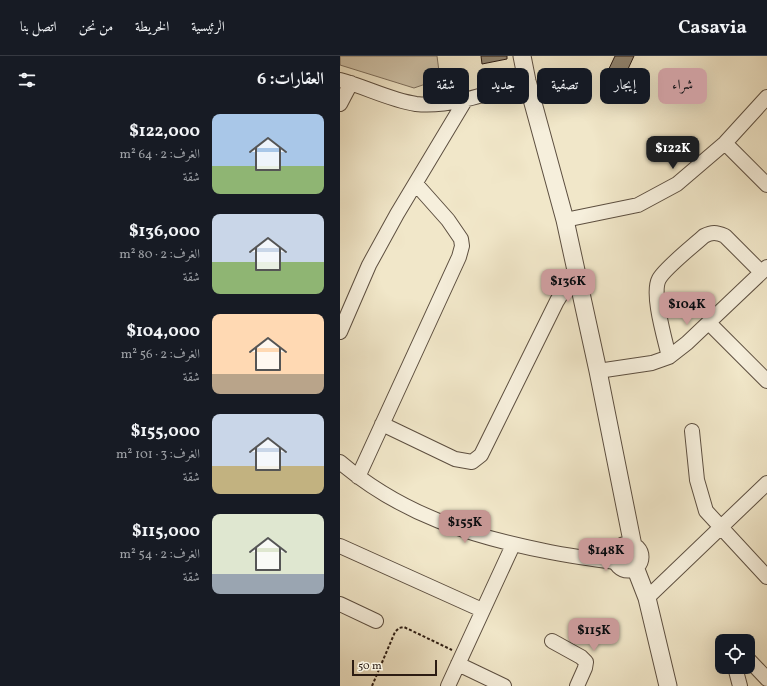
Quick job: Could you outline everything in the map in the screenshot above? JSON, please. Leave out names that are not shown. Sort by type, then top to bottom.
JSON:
[{"type":"street","points":[[522,56],[524,68]]},
{"type":"street","points":[[340,104],[345,81],[392,98],[423,104]]},
{"type":"street","points":[[529,89],[565,220],[598,371],[633,546]]},
{"type":"street","points":[[565,220],[638,205],[677,184],[724,143],[767,97]]},
{"type":"street","points":[[340,332],[368,265],[463,104]]},
{"type":"street","points":[[724,143],[767,185]]},
{"type":"street","points":[[358,478],[456,264],[462,246],[461,239],[448,220],[416,184]]},
{"type":"street","points":[[598,371],[652,363],[669,357],[687,343],[764,269],[724,236],[717,233],[711,232],[704,236],[664,272],[657,284],[656,297],[669,357]]},
{"type":"street","points":[[382,424],[455,459],[472,462],[481,456],[557,301],[576,270]]},
{"type":"street","points":[[709,322],[767,381]]},
{"type":"street","points":[[692,431],[697,480],[706,511],[720,528],[767,577]]},
{"type":"street","points":[[340,462],[358,478],[397,502],[446,525],[513,544],[597,560],[616,562]]},
{"type":"street","points":[[648,598],[767,484]]},
{"type":"street","points":[[448,686],[513,544]]},
{"type":"street","points":[[627,545],[633,546],[638,550],[640,556],[639,562],[635,567],[630,569],[620,567],[616,562],[615,556],[617,551],[621,547],[627,545]]},
{"type":"street","points":[[341,550],[482,610]]},
{"type":"street","points":[[635,567],[648,598],[668,686]]},
{"type":"street","points":[[340,604],[376,621]]},
{"type":"street","points":[[552,641],[581,657],[586,662],[577,686]]},
{"type":"street","points":[[460,660],[504,686]]},
{"type":"street","points":[[755,666],[767,679]]},
{"type":"street","points":[[737,674],[740,686]]},
{"type":"path","points":[[372,686],[395,632],[399,628],[404,628],[460,660]]},
{"type":"shaded area","points":[[340,56],[437,56],[439,68],[423,68],[423,85],[414,88],[340,65]]},
{"type":"building","points":[[481,56],[507,56],[507,59],[482,64]]},
{"type":"building","points":[[615,56],[634,56],[628,68],[609,68]]}]
